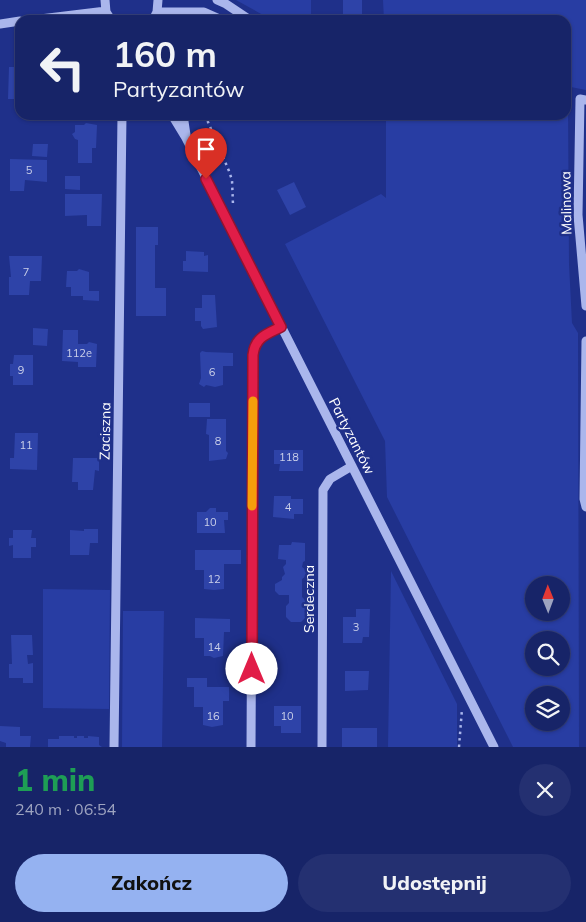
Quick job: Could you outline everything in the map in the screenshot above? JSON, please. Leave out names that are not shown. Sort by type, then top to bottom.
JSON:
[{"type":"street","points":[[106,0],[106,11],[108,15]]},
{"type":"street","points":[[155,15],[158,0]]},
{"type":"street","points":[[217,0],[243,15]]},
{"type":"street","points":[[228,15],[233,8]]},
{"type":"street","points":[[73,15],[106,11]]},
{"type":"street","points":[[167,15],[204,12],[212,15]]},
{"type":"street","points":[[0,24],[15,22]]},
{"type":"street","name":"Malinowa","points":[[583,100],[578,214],[586,306]]},
{"type":"street","name":"Zaciszna","points":[[114,747],[122,120]]},
{"type":"street","name":"Partyzantów","points":[[175,120],[186,138],[494,747]]},
{"type":"street","name":"Partyzantów","points":[[184,120],[186,138]]},
{"type":"street","points":[[252,747],[253,355],[254,348],[261,337],[281,327]]},
{"type":"street","points":[[586,341],[584,499],[586,507]]},
{"type":"street","name":"Serdeczna","points":[[322,747],[323,490],[330,479],[352,466]]},
{"type":"path","points":[[207,120],[232,180],[233,207]]},
{"type":"shaded area","points":[[236,0],[311,0],[311,15],[263,15]]},
{"type":"shaded area","points":[[383,0],[586,0],[586,90],[571,87],[571,15],[384,15]]},
{"type":"shaded area","points":[[386,120],[568,120],[569,264],[572,323],[578,333],[579,747],[513,747],[387,497],[385,441],[285,244],[381,194],[386,198]]},
{"type":"shaded area","points":[[391,571],[457,704],[457,747],[388,747]]},
{"type":"shaded area","points":[[43,589],[110,590],[109,709],[43,708]]},
{"type":"shaded area","points":[[123,611],[164,611],[162,747],[122,747]]},
{"type":"building","points":[[343,0],[362,0],[362,14],[343,14]]},
{"type":"building","points":[[9,67],[15,67],[15,99],[8,99]]},
{"type":"building","points":[[86,123],[97,125],[96,148],[92,148],[92,163],[78,163],[78,140],[72,134],[75,132],[75,125],[84,125]]},
{"type":"building","points":[[33,144],[48,144],[47,157],[32,156]]},
{"type":"building","points":[[10,159],[47,160],[47,182],[25,180],[24,191],[10,191]]},
{"type":"building","points":[[65,176],[80,176],[80,190],[65,189]]},
{"type":"building","points":[[294,182],[306,207],[290,215],[277,190]]},
{"type":"building","points":[[65,194],[102,194],[101,226],[87,226],[87,215],[65,216]]},
{"type":"building","points":[[136,227],[158,227],[158,245],[155,245],[155,288],[166,288],[166,316],[136,316]]},
{"type":"building","points":[[186,251],[204,252],[204,256],[208,255],[208,272],[183,271]]},
{"type":"building","points":[[9,256],[42,256],[41,281],[30,281],[29,295],[9,295],[9,277],[11,277]]},
{"type":"building","points":[[79,269],[89,272],[89,291],[99,291],[99,301],[83,300],[83,296],[71,296],[71,287],[66,287],[67,271],[77,271]]},
{"type":"building","points":[[202,295],[215,295],[217,327],[203,329],[201,321],[195,321],[195,308],[202,308]]},
{"type":"building","points":[[33,328],[48,329],[47,346],[33,345]]},
{"type":"building","points":[[63,330],[78,330],[78,344],[87,344],[89,342],[97,344],[96,367],[78,367],[78,362],[62,361]]},
{"type":"building","points":[[202,351],[233,353],[233,366],[223,366],[223,385],[215,387],[206,385],[204,387],[199,384],[201,378],[200,353]]},
{"type":"building","points":[[14,355],[33,355],[33,385],[13,385],[13,376],[10,376],[10,364],[13,364]]},
{"type":"building","points":[[189,403],[210,403],[210,417],[189,417]]},
{"type":"building","points":[[207,419],[226,419],[226,451],[228,453],[226,459],[209,461],[209,435],[206,434]]},
{"type":"building","points":[[15,433],[38,433],[37,470],[10,469],[10,458],[14,458]]},
{"type":"building","points":[[274,450],[303,450],[303,471],[279,471],[280,464],[274,464]]},
{"type":"building","points":[[73,458],[99,458],[99,471],[95,470],[93,490],[78,490],[78,482],[72,482]]},
{"type":"building","points":[[274,496],[291,496],[291,499],[303,499],[303,514],[294,514],[294,519],[273,517]]},
{"type":"building","points":[[210,508],[216,508],[216,512],[228,512],[228,520],[224,520],[225,533],[197,533],[197,512],[206,512]]},
{"type":"building","points":[[84,529],[98,529],[98,543],[90,543],[89,555],[70,555],[70,530],[84,531]]},
{"type":"building","points":[[13,530],[32,530],[31,538],[36,538],[36,547],[31,547],[31,558],[13,558],[13,545],[9,546],[9,538],[13,538]]},
{"type":"building","points":[[292,542],[305,543],[305,561],[302,567],[306,570],[306,576],[302,579],[302,597],[306,601],[306,617],[301,622],[291,622],[286,617],[289,595],[279,595],[275,591],[275,584],[282,580],[285,574],[283,567],[286,564],[286,560],[278,559],[279,545],[291,545]]},
{"type":"building","points":[[195,550],[241,550],[241,564],[224,564],[224,589],[204,589],[204,570],[195,570]]},
{"type":"building","points":[[356,609],[370,609],[369,637],[363,637],[362,643],[343,643],[343,617],[356,617]]},
{"type":"building","points":[[195,618],[230,619],[230,632],[224,632],[223,656],[214,658],[204,656],[204,638],[195,638]]},
{"type":"building","points":[[11,635],[32,635],[33,655],[27,655],[28,664],[33,663],[33,683],[23,683],[23,678],[9,678],[9,664],[12,664]]},
{"type":"building","points":[[345,671],[369,671],[368,690],[345,691]]},
{"type":"building","points":[[187,678],[207,678],[207,687],[229,687],[229,701],[223,701],[223,725],[212,727],[203,725],[203,707],[194,707],[194,687],[187,687]]},
{"type":"building","points":[[274,706],[301,706],[301,733],[281,733],[281,726],[274,726]]},
{"type":"building","points":[[0,726],[20,727],[20,736],[31,736],[30,747],[6,747],[6,743],[0,741]]},
{"type":"building","points":[[342,728],[377,728],[377,747],[342,747]]},
{"type":"building","points":[[59,736],[74,736],[74,738],[77,738],[77,736],[84,736],[84,738],[88,738],[88,736],[99,737],[99,745],[102,747],[48,747],[48,739],[59,739]]},
{"type":"slow traffic","points":[[252,506],[253,401]]},
{"type":"route","points":[[206,179],[281,327],[257,341],[253,355],[252,669]]}]
